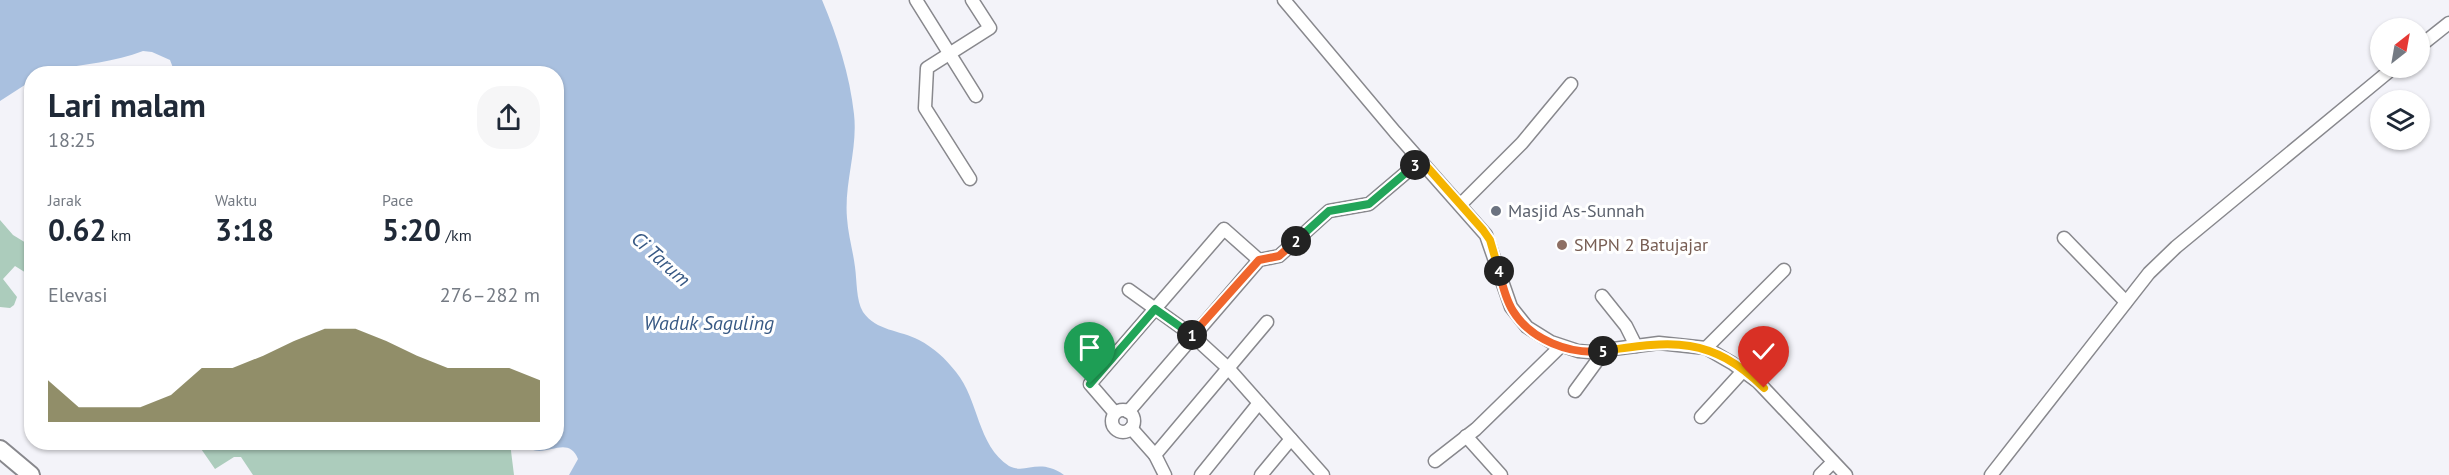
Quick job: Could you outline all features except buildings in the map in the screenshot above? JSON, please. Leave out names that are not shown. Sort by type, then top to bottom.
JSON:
[{"type":"street","points":[[916,0],[976,96]]},
{"type":"street","points":[[970,178],[925,108],[927,69],[990,28],[972,0]]},
{"type":"street","points":[[1288,1],[1395,132],[1461,204],[1490,240],[1512,310],[1531,330],[1560,346],[1578,351],[1636,345],[1678,344],[1706,348],[1743,370],[1764,388],[1846,475]]},
{"type":"street","points":[[2430,38],[2449,23]]},
{"type":"street","points":[[1991,475],[2149,273],[2176,247],[2381,78]]},
{"type":"street","points":[[1461,204],[1522,143],[1571,84]]},
{"type":"street","points":[[1128,411],[1259,260],[1279,256],[1329,211],[1369,204],[1421,160]]},
{"type":"street","points":[[1115,414],[1090,384],[1224,230],[1259,260]]},
{"type":"street","points":[[2064,238],[2126,302]]},
{"type":"street","points":[[1706,348],[1784,270]]},
{"type":"street","points":[[1129,290],[1193,336],[1228,368],[1323,475]]},
{"type":"street","points":[[1602,296],[1626,326],[1636,345]]},
{"type":"street","points":[[1155,455],[1267,322]]},
{"type":"street","points":[[1435,461],[1466,436],[1560,346]]},
{"type":"street","points":[[1575,391],[1605,350]]},
{"type":"street","points":[[1701,417],[1743,370]]},
{"type":"street","points":[[1206,473],[1259,403]]},
{"type":"street","points":[[1121,410],[1128,411],[1133,417],[1131,428],[1124,431],[1114,427],[1112,420],[1115,414],[1121,410]]},
{"type":"street","points":[[1131,428],[1155,455],[1165,475]]},
{"type":"street","points":[[1466,436],[1501,475]]},
{"type":"street","points":[[1264,474],[1291,439]]},
{"type":"street","points":[[0,449],[31,475]]},
{"type":"street","points":[[1820,475],[1833,462]]},
{"type":"green space","points":[[0,220],[13,235],[24,242],[24,272],[15,266],[3,279],[17,297],[10,308],[0,307]]},
{"type":"green space","points":[[202,450],[511,450],[514,475],[253,475],[241,457],[234,457],[215,469]]},
{"type":"water","name":"Waduk Saguling","points":[[0,0],[822,0],[842,56],[854,114],[855,127],[847,192],[847,218],[858,296],[863,312],[881,327],[924,343],[948,362],[964,383],[990,446],[1009,466],[1021,469],[1047,467],[1064,475],[569,475],[578,459],[573,451],[564,448],[564,66],[172,66],[170,60],[152,52],[143,51],[75,66],[24,66],[24,86],[0,101]]},
{"type":"place","name":"Masjid As-Sunnah","points":[[1496,211]]},
{"type":"place","name":"SMPN 2 Batujajar","points":[[1562,245]]},
{"type":"route","points":[[1090,384],[1155,309],[1193,336],[1259,260],[1279,256],[1329,211],[1369,204],[1421,160],[1490,240],[1512,310],[1531,330],[1568,350],[1590,352],[1659,343],[1706,348],[1750,375],[1764,388]]},
{"type":"water label","name":"Ci Tarum","points":[[661,259]]}]
